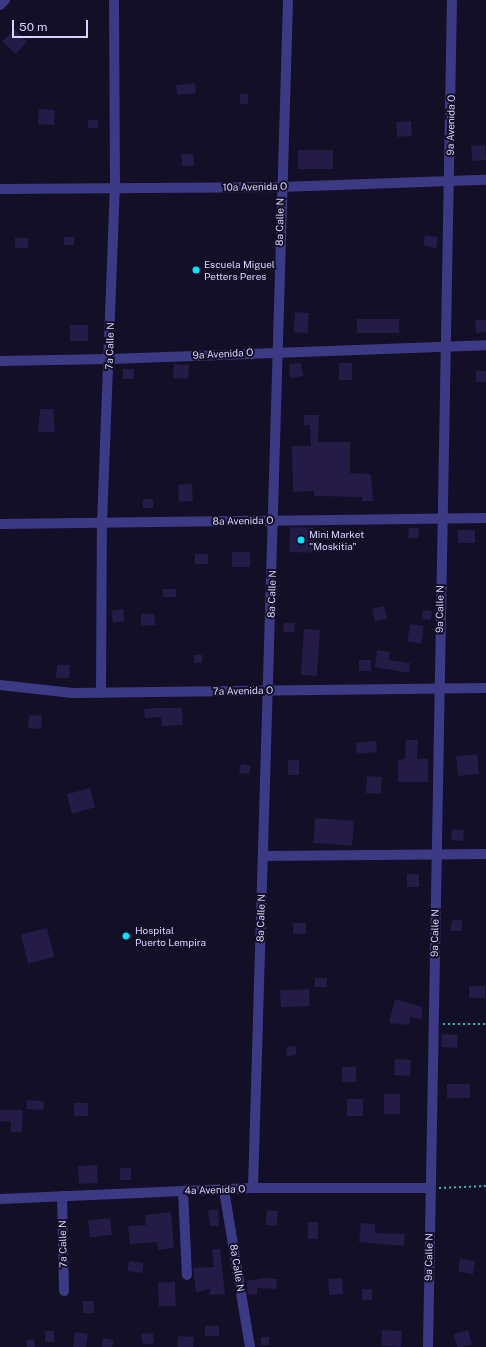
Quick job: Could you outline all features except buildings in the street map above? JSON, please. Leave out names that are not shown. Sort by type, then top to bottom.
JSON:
[{"type":"street","points":[[0,5],[5,0]]},
{"type":"street","name":"7a Calle N","points":[[102,693],[102,523],[110,359],[114,188],[114,0]]},
{"type":"street","name":"8a Calle N","points":[[253,1188],[274,521],[281,187],[288,0]]},
{"type":"street","name":"9a Avenida O","points":[[442,519],[450,181],[452,0]]},
{"type":"street","name":"10a Avenida O","points":[[0,189],[281,187],[486,180]]},
{"type":"street","name":"9a Avenida O","points":[[0,361],[110,359],[278,351],[486,345]]},
{"type":"street","name":"8a Avenida O","points":[[0,524],[486,518]]},
{"type":"street","name":"9a Calle N","points":[[428,1347],[442,519]]},
{"type":"street","name":"7a Avenida O","points":[[0,685],[73,693],[439,690],[486,688]]},
{"type":"street","points":[[263,856],[486,854]]},
{"type":"street","name":"4a Avenida O","points":[[0,1199],[253,1188],[430,1188]]},
{"type":"street","name":"8a Calle N","points":[[224,1190],[250,1347]]},
{"type":"street","points":[[183,1191],[187,1275]]},
{"type":"street","name":"7a Calle N","points":[[62,1196],[64,1292]]},
{"type":"path","points":[[433,1024],[486,1024]]},
{"type":"path","points":[[430,1188],[486,1186]]},
{"type":"place","name":"Escuela Miguel Petters Peres","points":[[196,270]]},
{"type":"place","name":"Mini Market \"Moskitia\"","points":[[301,540]]},
{"type":"place","name":"Hospital Puerto Lempira","points":[[126,936]]}]
